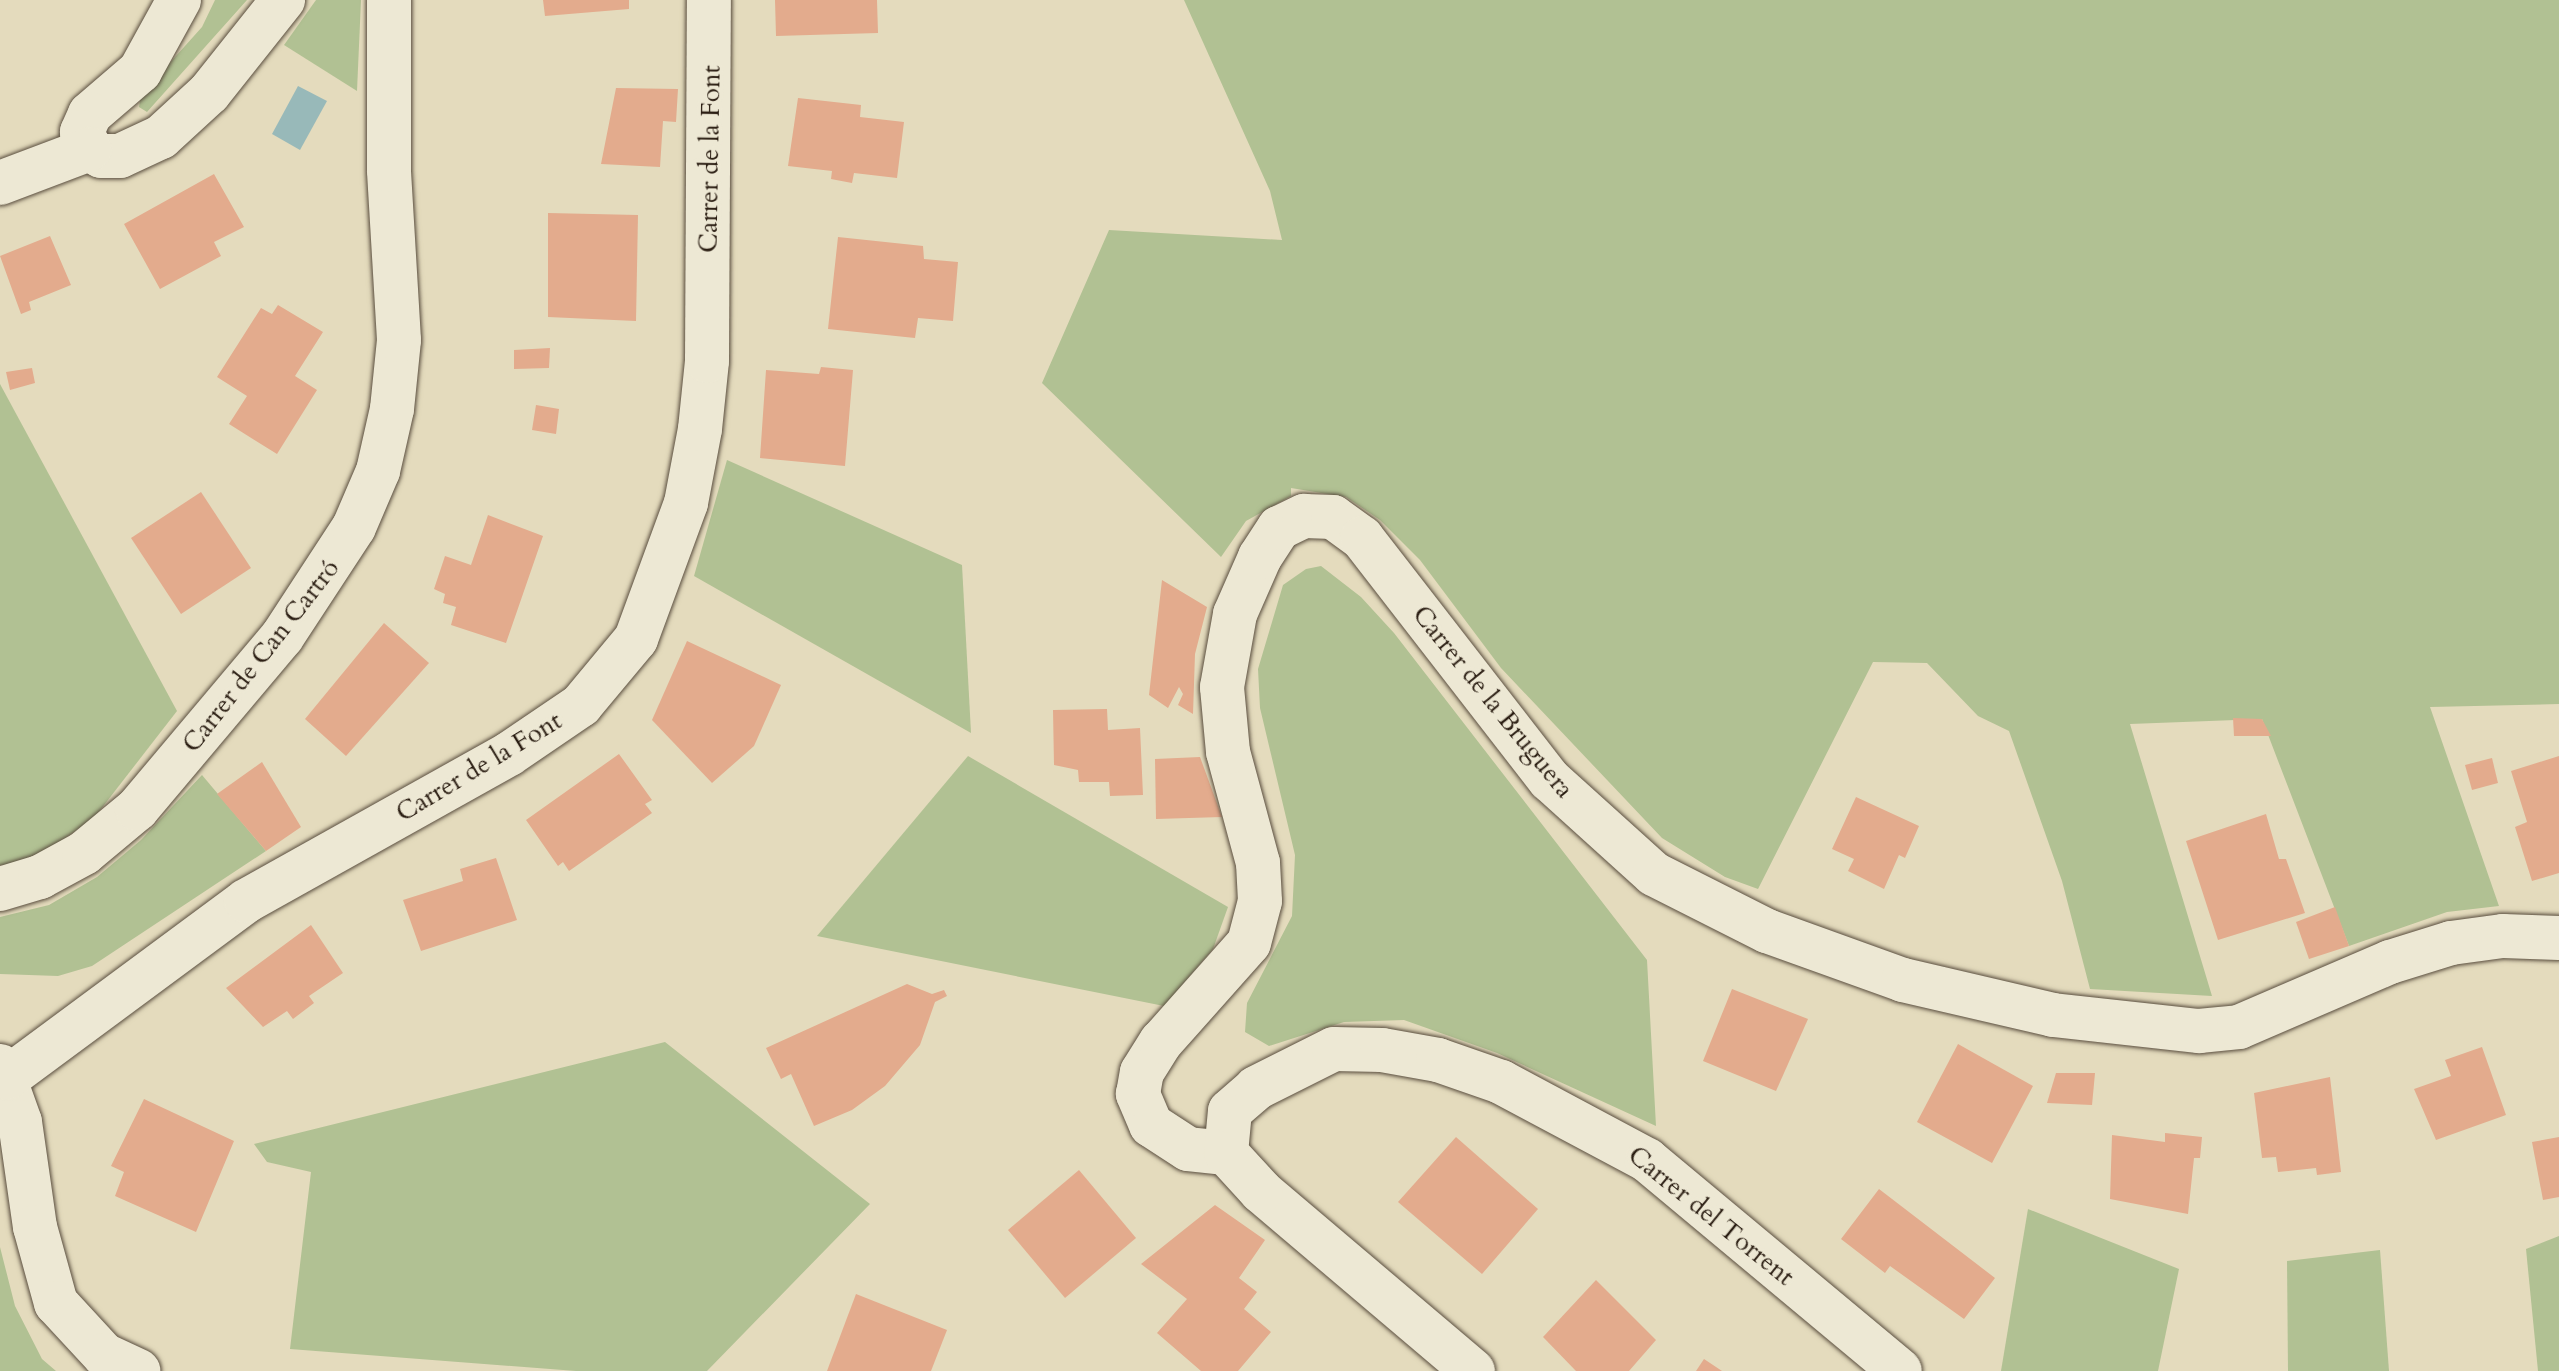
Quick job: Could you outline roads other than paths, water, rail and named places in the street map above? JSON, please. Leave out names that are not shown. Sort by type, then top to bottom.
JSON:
[{"type":"street","points":[[179,0],[140,71],[90,114],[82,132],[90,149],[101,156],[120,156],[161,137],[227,72],[283,0]]},
{"type":"street","name":"Carrer de Can Cartró","points":[[0,889],[40,877],[84,853],[137,809],[282,637],[323,582],[354,527],[378,471],[392,409],[399,340],[389,170],[389,0]]},
{"type":"street","name":"Carrer de la Font","points":[[3,1072],[246,901],[509,754],[581,705],[636,639],[686,503],[700,429],[707,361],[709,0]]},
{"type":"street","points":[[0,183],[90,149]]},
{"type":"street","name":"Carrer de la Bruguera","points":[[1226,1153],[1188,1149],[1151,1125],[1138,1094],[1142,1072],[1161,1042],[1249,943],[1260,901],[1258,863],[1228,752],[1222,687],[1235,614],[1260,557],[1279,528],[1304,516],[1333,517],[1362,538],[1550,780],[1654,874],[1767,931],[1888,975],[2053,1015],[2199,1031],[2239,1027],[2390,962],[2451,943],[2503,936],[2559,938]]},
{"type":"street","name":"Carrer del Torrent","points":[[1226,1153],[1230,1111],[1256,1088],[1334,1049],[1382,1050],[1438,1060],[1554,1107],[1647,1160],[1900,1371]]},
{"type":"street","points":[[3,1072],[20,1122],[35,1227],[56,1303],[104,1355],[138,1371]]},
{"type":"street","points":[[1226,1153],[1261,1191],[1473,1371]]},
{"type":"water","points":[[298,86],[327,101],[300,150],[272,134]]}]
